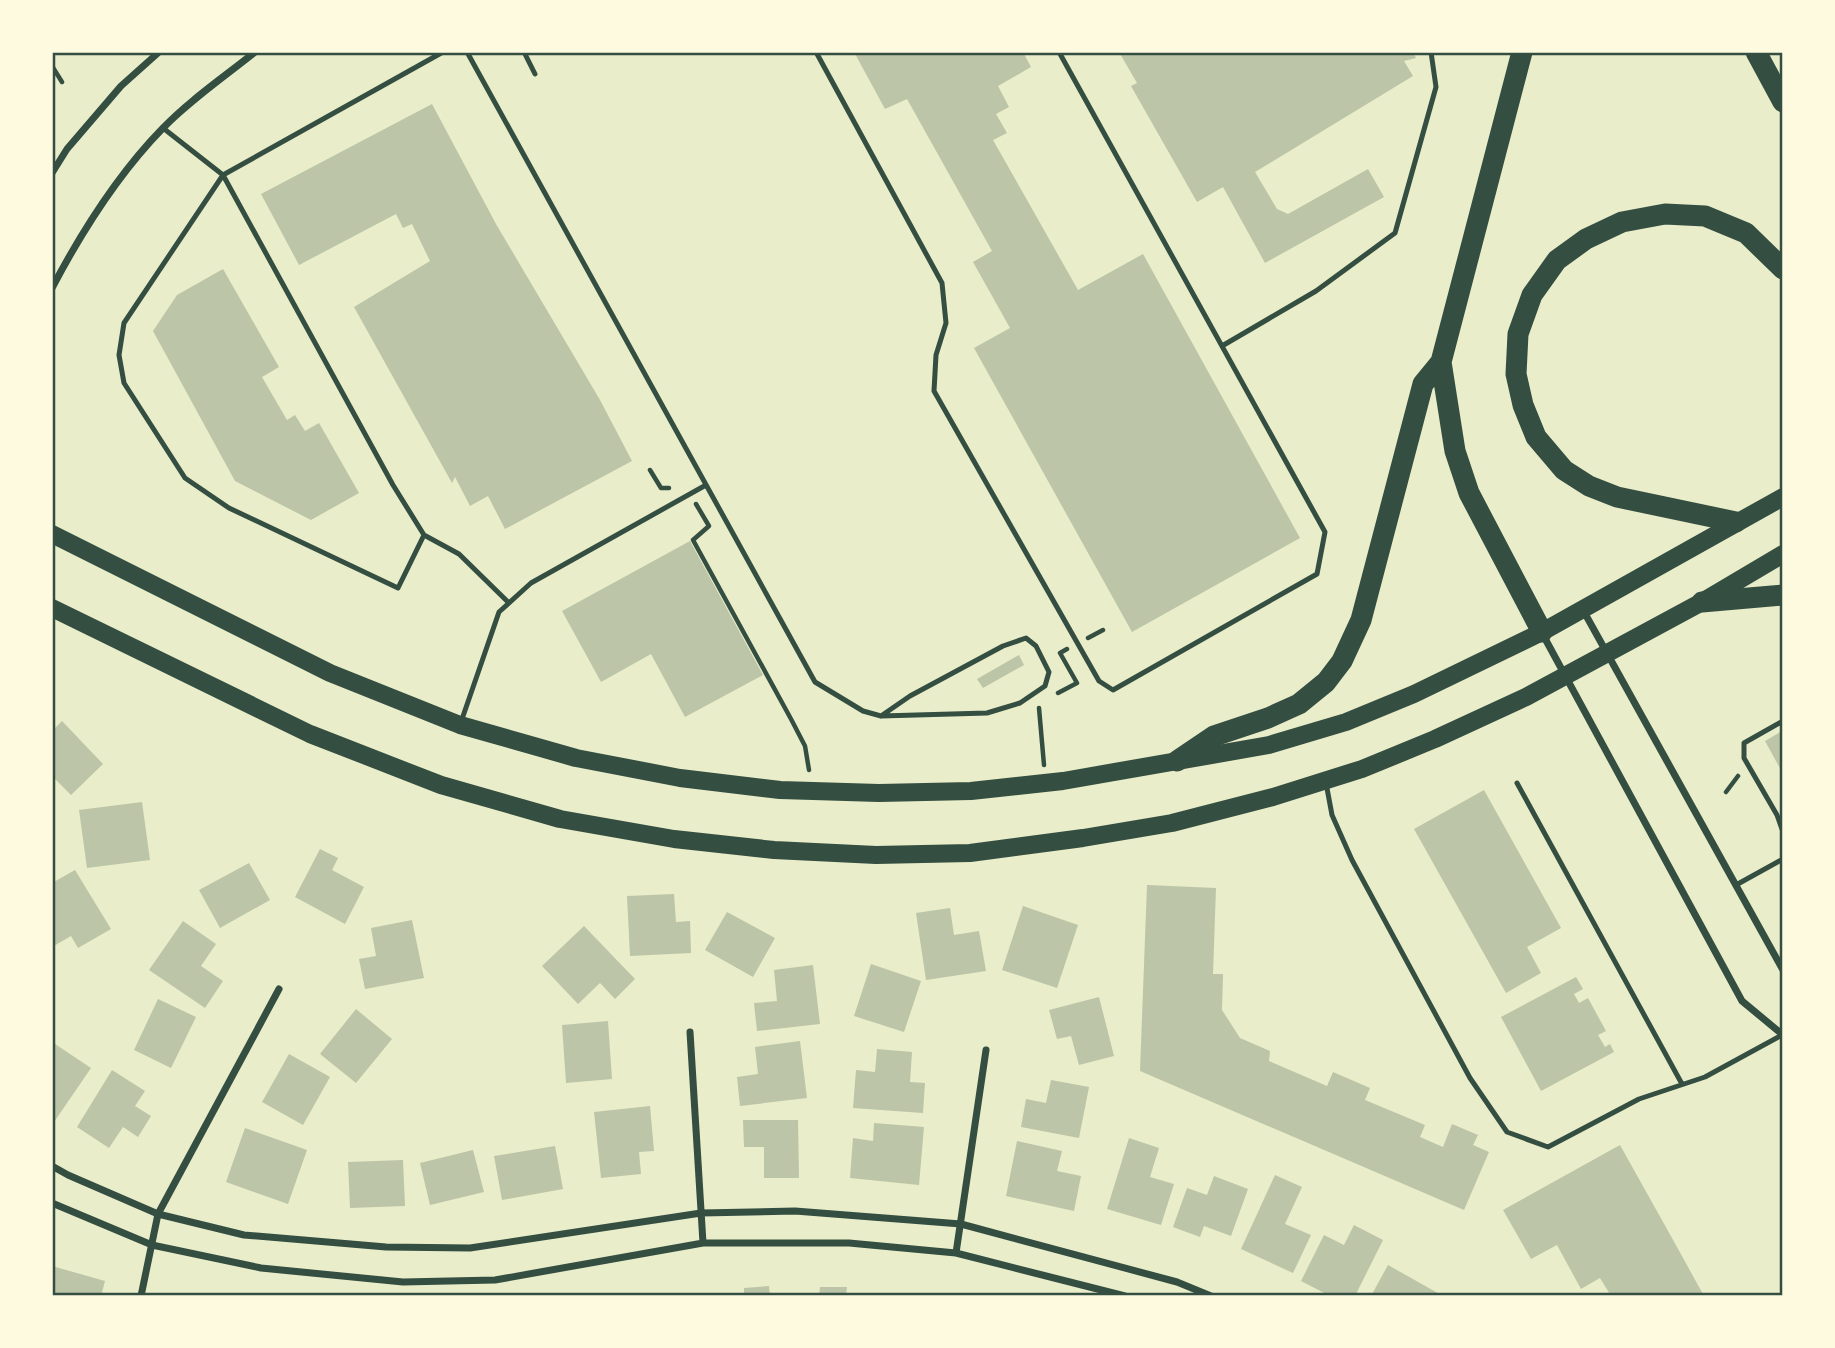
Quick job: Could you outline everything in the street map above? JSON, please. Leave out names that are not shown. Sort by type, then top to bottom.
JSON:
[{"type":"highway","points":[[1522,52],[1441,362],[1455,451],[1469,493],[1542,632]]},
{"type":"highway","points":[[1756,52],[1783,102]]},
{"type":"highway","points":[[1736,522],[1617,497],[1588,486],[1564,470],[1536,437],[1523,405],[1516,374],[1518,334],[1532,295],[1557,260],[1586,239],[1622,222],[1665,214],[1705,216],[1746,233],[1783,269]]},
{"type":"highway","points":[[1177,761],[1214,736],[1299,705],[1326,682],[1342,661],[1361,620],[1423,384],[1441,362]]},
{"type":"highway","points":[[1702,602],[1783,595]]},
{"type":"main road","points":[[52,534],[330,673],[460,725],[576,758],[680,778],[780,790],[879,793],[958,791],[1045,783],[1269,745],[1346,722],[1414,694],[1542,632],[1783,497]]},
{"type":"main road","points":[[52,608],[310,734],[441,785],[560,819],[674,839],[774,850],[876,855],[970,853],[1172,823],[1273,797],[1362,769],[1435,739],[1566,676],[1702,602],[1783,554]]},
{"type":"street","points":[[54,168],[121,86],[159,52]]},
{"type":"street","points":[[52,288],[115,184],[163,128],[254,52]]},
{"type":"street","points":[[1583,609],[1783,970]]},
{"type":"street","points":[[1542,632],[1742,1001],[1782,1034]]},
{"type":"street","points":[[141,1296],[158,1214],[279,989]]},
{"type":"street","points":[[690,1032],[703,1243]]},
{"type":"street","points":[[956,1253],[986,1050]]},
{"type":"street","points":[[52,1166],[158,1214],[244,1235],[386,1247],[470,1248],[701,1213],[795,1211],[961,1224],[1177,1282],[1211,1296]]},
{"type":"street","points":[[52,1203],[152,1245],[261,1268],[403,1282],[495,1280],[703,1243],[849,1243],[956,1253],[1125,1296]]},
{"type":"lane","points":[[425,535],[398,588],[229,509],[186,478],[124,383],[119,355],[124,323],[223,175],[443,52]]},
{"type":"lane","points":[[467,52],[815,682],[863,711],[881,716],[987,713],[1020,703],[1045,686],[1049,672],[1036,646],[1026,638],[1003,646],[910,696],[881,716]]},
{"type":"lane","points":[[524,52],[535,74]]},
{"type":"lane","points":[[816,52],[942,283],[946,323],[936,355],[934,391],[1098,681],[1113,690],[1317,574],[1325,532],[1059,52]]},
{"type":"lane","points":[[1222,346],[1316,291],[1395,233],[1436,87],[1431,52]]},
{"type":"lane","points":[[163,128],[223,175],[393,485],[425,535],[459,554],[509,603]]},
{"type":"lane","points":[[460,725],[499,612],[531,583],[706,485]]},
{"type":"lane","points":[[1783,721],[1744,743],[1744,758],[1777,816],[1783,832]]},
{"type":"lane","points":[[1326,780],[1332,815],[1352,860],[1470,1077],[1507,1132],[1548,1147],[1639,1099],[1705,1077],[1782,1034]]},
{"type":"lane","points":[[1517,783],[1682,1084]]},
{"type":"lane","points":[[1736,885],[1783,859]]},
{"type":"path","points":[[52,66],[62,82]]},
{"type":"path","points":[[650,470],[661,488],[686,487],[709,526],[693,540],[805,746],[813,792]]},
{"type":"path","points":[[1048,699],[1077,683],[1060,653],[1103,630]]},
{"type":"path","points":[[1038,704],[1045,783]]},
{"type":"building","points":[[854,52],[1023,52],[1031,67],[998,86],[1009,107],[996,114],[1007,133],[993,140],[1078,290],[1143,254],[1300,538],[1132,632],[974,348],[1010,328],[973,262],[992,251],[907,99],[885,109]]},
{"type":"building","points":[[1119,52],[1413,52],[1416,58],[1404,61],[1413,76],[1255,172],[1277,209],[1288,214],[1368,169],[1384,197],[1265,263],[1223,187],[1197,202],[1131,86],[1137,83]]},
{"type":"building","points":[[432,104],[496,224],[600,400],[632,461],[505,529],[488,496],[470,506],[455,477],[452,483],[354,307],[430,261],[412,224],[403,228],[396,214],[299,265],[261,194]]},
{"type":"building","points":[[223,269],[279,367],[262,377],[287,420],[295,415],[305,431],[319,423],[359,493],[311,520],[235,481],[153,331],[177,295]]},
{"type":"building","points":[[690,541],[763,675],[685,717],[651,654],[601,682],[562,611]]},
{"type":"building","points":[[1019,655],[1024,665],[983,688],[977,679]]},
{"type":"building","points":[[62,721],[103,764],[71,795],[52,776],[52,731]]},
{"type":"building","points":[[1782,731],[1782,772],[1765,741]]},
{"type":"building","points":[[1484,790],[1561,928],[1527,947],[1541,973],[1506,993],[1414,829]]},
{"type":"building","points":[[142,802],[150,860],[87,868],[79,810]]},
{"type":"building","points":[[320,849],[338,858],[332,870],[364,887],[345,924],[295,897]]},
{"type":"building","points":[[249,863],[270,900],[220,928],[199,890]]},
{"type":"building","points":[[75,870],[111,929],[78,948],[71,936],[52,947],[52,883]]},
{"type":"building","points":[[1147,885],[1216,888],[1213,974],[1223,974],[1222,1010],[1240,1038],[1270,1051],[1269,1061],[1327,1086],[1333,1072],[1370,1088],[1365,1100],[1425,1125],[1420,1137],[1443,1147],[1452,1124],[1478,1135],[1473,1145],[1489,1152],[1464,1210],[1140,1071]]},
{"type":"building","points":[[674,894],[676,922],[690,921],[691,953],[630,956],[627,896]]},
{"type":"building","points":[[1023,906],[1078,925],[1057,988],[1002,970]]},
{"type":"building","points":[[950,908],[954,935],[979,931],[986,971],[926,980],[916,913]]},
{"type":"building","points":[[727,912],[775,938],[753,977],[705,950]]},
{"type":"building","points":[[412,920],[424,978],[365,989],[359,959],[376,956],[371,928]]},
{"type":"building","points":[[183,921],[216,944],[201,966],[223,981],[205,1008],[149,970]]},
{"type":"building","points":[[584,926],[635,979],[615,999],[600,983],[578,1004],[542,966]]},
{"type":"building","points":[[871,964],[921,981],[904,1032],[854,1016]]},
{"type":"building","points":[[813,965],[820,1024],[757,1031],[754,1003],[777,1001],[774,970]]},
{"type":"building","points":[[1576,977],[1583,989],[1574,994],[1579,1003],[1588,998],[1606,1031],[1598,1035],[1605,1047],[1610,1044],[1614,1052],[1541,1091],[1501,1017]]},
{"type":"building","points":[[1099,997],[1114,1056],[1079,1065],[1071,1036],[1057,1039],[1049,1010]]},
{"type":"building","points":[[158,999],[196,1017],[171,1068],[134,1050]]},
{"type":"building","points":[[356,1009],[392,1039],[356,1083],[320,1054]]},
{"type":"building","points":[[608,1021],[612,1079],[566,1083],[562,1025]]},
{"type":"building","points":[[800,1041],[807,1098],[740,1106],[737,1077],[758,1074],[755,1047]]},
{"type":"building","points":[[52,1042],[91,1068],[52,1125]]},
{"type":"building","points":[[877,1049],[912,1052],[910,1082],[925,1083],[923,1113],[853,1108],[856,1070],[875,1072]]},
{"type":"building","points":[[289,1054],[330,1077],[303,1125],[262,1102]]},
{"type":"building","points":[[112,1070],[145,1091],[135,1106],[151,1116],[138,1137],[123,1127],[109,1148],[77,1127]]},
{"type":"building","points":[[1051,1080],[1089,1087],[1079,1138],[1021,1127],[1026,1099],[1046,1103]]},
{"type":"building","points":[[650,1106],[654,1151],[639,1152],[641,1174],[601,1178],[594,1112]]},
{"type":"building","points":[[743,1120],[798,1120],[799,1178],[764,1178],[764,1147],[744,1147]]},
{"type":"building","points":[[874,1123],[924,1127],[919,1185],[850,1178],[853,1138],[873,1141]]},
{"type":"building","points":[[245,1128],[307,1150],[288,1204],[226,1182]]},
{"type":"building","points":[[1129,1138],[1159,1148],[1150,1177],[1174,1184],[1161,1225],[1107,1209]]},
{"type":"building","points":[[1017,1141],[1062,1151],[1057,1171],[1081,1176],[1074,1211],[1006,1196]]},
{"type":"building","points":[[1620,1145],[1704,1296],[1611,1296],[1600,1278],[1581,1289],[1557,1245],[1531,1259],[1503,1210]]},
{"type":"building","points":[[555,1146],[563,1189],[502,1200],[494,1156]]},
{"type":"building","points":[[473,1150],[484,1192],[430,1205],[420,1163]]},
{"type":"building","points":[[403,1160],[405,1206],[350,1208],[348,1162]]},
{"type":"building","points":[[1275,1175],[1302,1187],[1285,1224],[1311,1235],[1293,1273],[1241,1249]]},
{"type":"building","points":[[1214,1176],[1248,1189],[1231,1236],[1204,1226],[1200,1237],[1173,1227],[1187,1188],[1207,1195]]},
{"type":"building","points":[[1354,1225],[1383,1240],[1355,1296],[1330,1296],[1301,1281],[1324,1235],[1344,1245]]},
{"type":"building","points":[[1388,1265],[1443,1296],[1371,1296]]},
{"type":"building","points":[[52,1266],[105,1281],[101,1296],[52,1296]]},
{"type":"building","points":[[769,1286],[770,1296],[744,1296],[744,1288]]},
{"type":"building","points":[[820,1287],[847,1287],[846,1296],[819,1296]]}]
